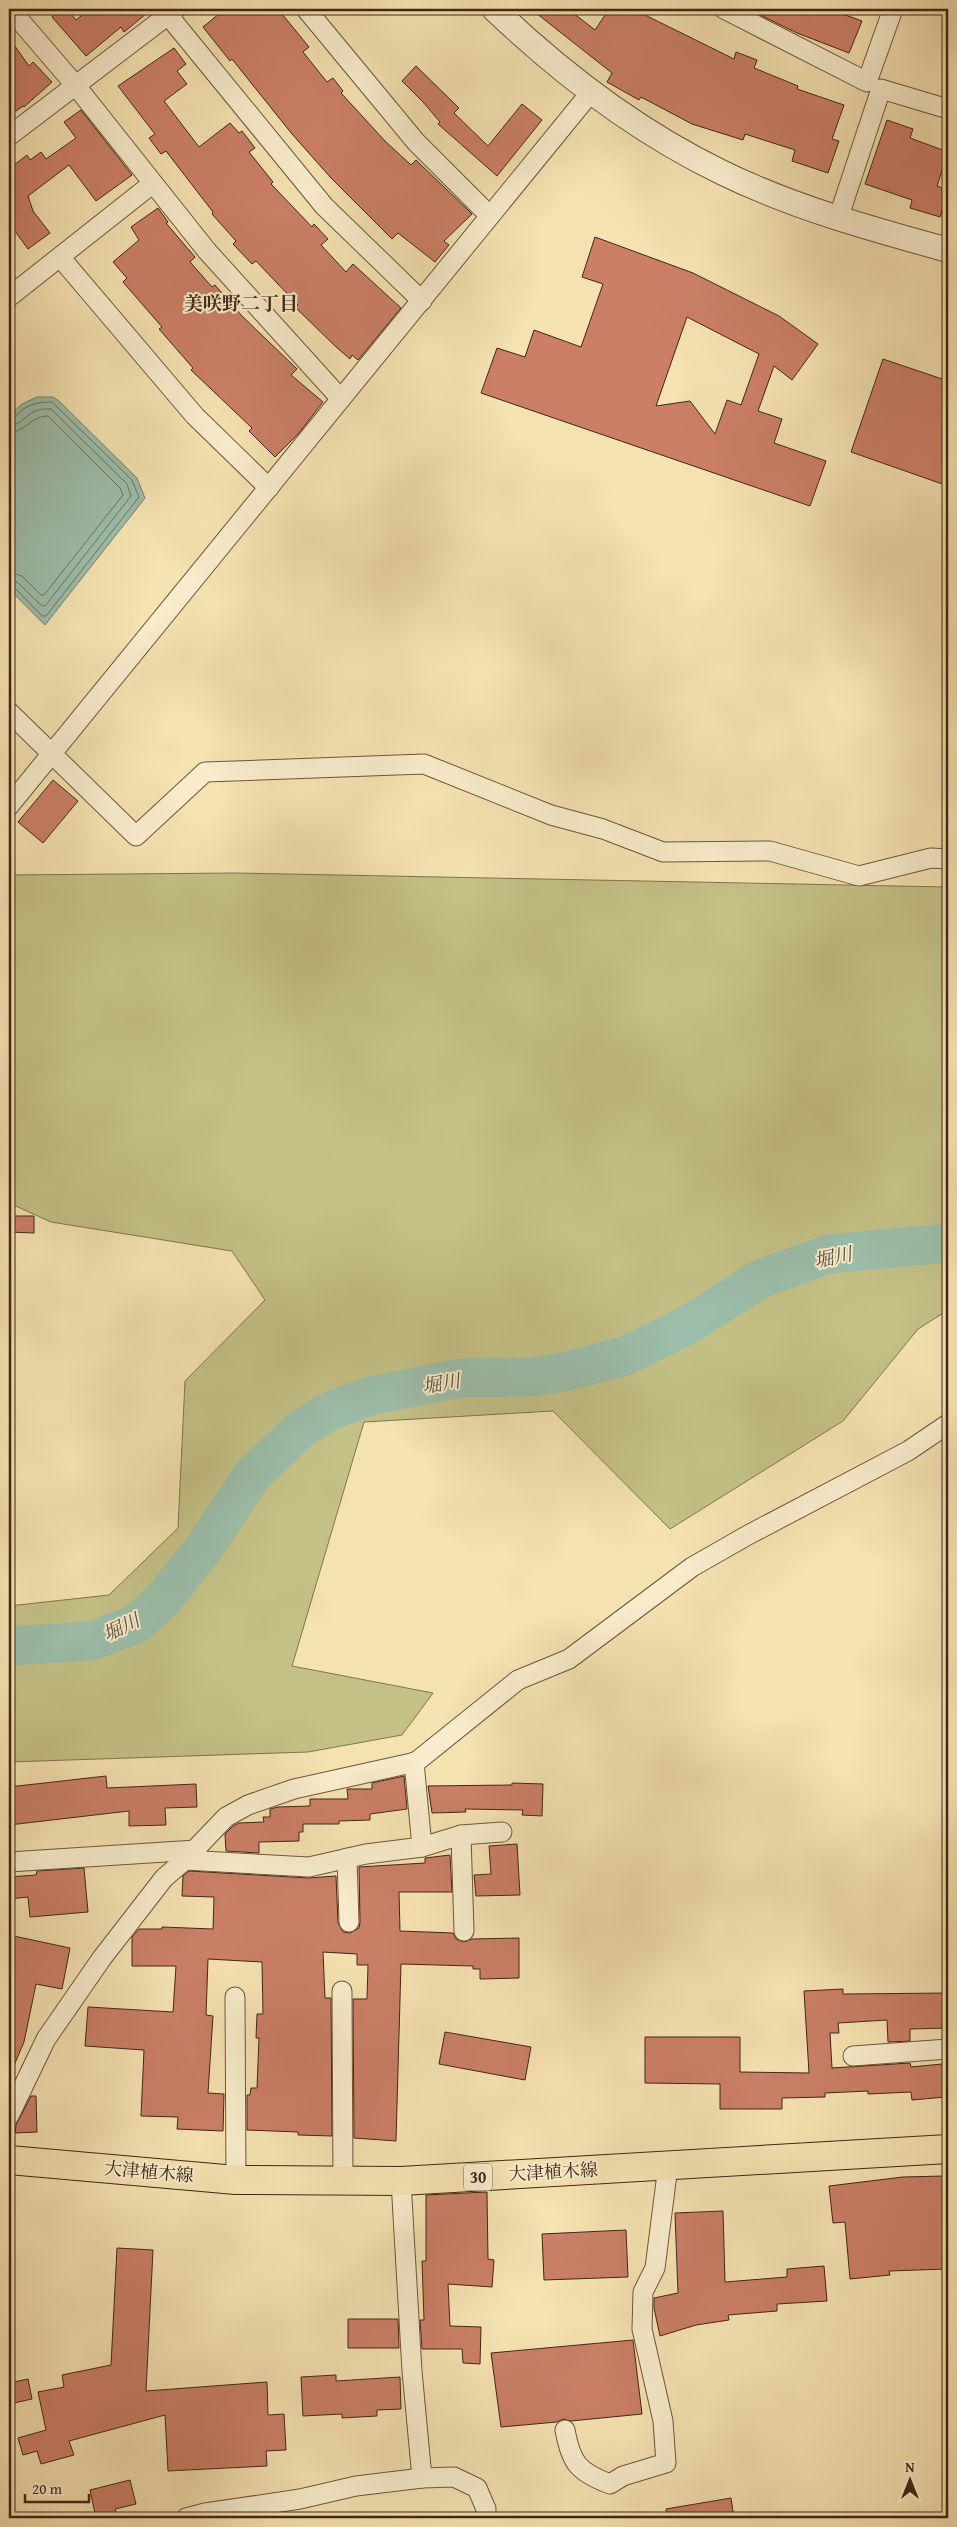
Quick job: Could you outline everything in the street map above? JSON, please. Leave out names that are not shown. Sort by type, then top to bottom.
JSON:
[{"type":"main road","name":"大津植木線","points":[[9,2160],[236,2180],[401,2182],[948,2149]]},
{"type":"street","points":[[10,9],[76,86],[207,251],[340,398]]},
{"type":"street","points":[[306,9],[416,142],[489,215]]},
{"type":"street","points":[[494,9],[533,46],[591,92],[658,138],[724,173],[838,219],[948,250]]},
{"type":"street","points":[[724,9],[874,85],[948,109]]},
{"type":"street","points":[[838,219],[893,9]]},
{"type":"street","points":[[9,136],[76,86],[169,11],[324,206],[422,301]]},
{"type":"street","points":[[9,806],[591,92]]},
{"type":"street","points":[[9,298],[152,184]]},
{"type":"street","points":[[60,257],[195,416],[269,488]]},
{"type":"street","points":[[9,712],[136,836],[205,772],[424,764],[551,814],[604,829],[663,852],[770,850],[859,876],[931,858],[948,859]]},
{"type":"street","points":[[9,2116],[46,2039],[96,1966],[164,1878],[191,1855],[226,1817],[248,1805],[294,1789],[414,1762],[518,1680],[569,1658],[692,1567],[748,1535],[908,1451],[948,1424]]},
{"type":"street","points":[[414,1762],[422,1847]]},
{"type":"street","points":[[9,1862],[191,1855],[309,1867],[347,1858],[422,1847],[461,1835],[502,1832]]},
{"type":"street","points":[[461,1835],[464,1931]]},
{"type":"street","points":[[347,1858],[349,1922]]},
{"type":"street","points":[[342,1990],[343,2182]]},
{"type":"street","points":[[235,1997],[236,2180]]},
{"type":"street","points":[[853,2056],[948,2049]]},
{"type":"street","points":[[565,2430],[570,2454],[589,2476],[610,2484],[623,2476],[666,2463],[663,2421],[642,2329],[643,2292],[655,2268],[668,2166]]},
{"type":"street","points":[[401,2182],[412,2371],[422,2478]]},
{"type":"street","points":[[186,2518],[205,2513],[300,2499],[356,2486],[422,2478],[454,2478],[477,2488],[486,2508],[485,2518]]},
{"type":"shaded area","points":[[235,873],[948,887],[948,1310],[918,1329],[843,1421],[670,1529],[553,1411],[364,1422],[292,1666],[433,1693],[402,1735],[308,1752],[9,1762],[9,1606],[109,1595],[178,1528],[185,1381],[265,1300],[232,1251],[51,1222],[9,1203],[9,875]]},
{"type":"water","points":[[37,397],[53,397],[59,401],[137,478],[145,498],[45,625],[9,589],[9,416],[22,404]]},
{"type":"building","points":[[62,9],[67,9],[76,20],[90,9],[152,9],[124,32],[121,27],[86,56],[52,17]]},
{"type":"building","points":[[225,9],[278,9],[309,47],[303,52],[327,82],[333,78],[343,91],[341,93],[385,141],[411,165],[416,160],[472,214],[444,241],[449,245],[435,262],[398,233],[392,239],[331,178],[292,134],[232,59],[230,61],[203,27]]},
{"type":"building","points":[[531,9],[568,9],[595,30],[609,9],[647,9],[643,14],[734,59],[736,52],[757,60],[754,68],[798,86],[797,89],[844,105],[832,139],[839,141],[828,173],[792,161],[795,150],[745,134],[743,140],[692,124],[641,97],[639,100],[607,82],[612,73]]},
{"type":"building","points":[[748,9],[829,9],[862,21],[849,53],[797,33]]},
{"type":"building","points":[[9,38],[29,66],[33,62],[52,82],[24,107],[9,116]]},
{"type":"building","points":[[174,48],[186,64],[177,71],[187,84],[164,101],[199,147],[230,123],[239,133],[242,131],[255,148],[249,152],[273,182],[271,184],[312,227],[314,224],[328,239],[321,245],[346,272],[353,264],[401,308],[358,360],[352,355],[350,359],[335,346],[295,307],[298,305],[256,261],[252,264],[233,244],[236,241],[212,214],[213,212],[166,151],[161,154],[149,138],[155,134],[118,86]]},
{"type":"building","points":[[416,66],[459,108],[454,113],[488,146],[522,104],[542,120],[497,176],[438,124],[440,122],[402,81]]},
{"type":"building","points":[[81,110],[132,175],[96,201],[69,165],[28,196],[33,211],[50,233],[28,249],[9,223],[9,169],[27,155],[30,160],[41,152],[46,159],[76,138],[64,122]]},
{"type":"building","points":[[887,120],[913,129],[910,138],[948,152],[937,186],[948,190],[940,217],[910,208],[912,200],[865,184]]},
{"type":"building","points":[[158,208],[168,222],[166,223],[195,257],[190,262],[212,287],[215,285],[241,315],[297,369],[291,375],[323,402],[298,434],[275,457],[249,431],[252,428],[191,370],[193,368],[159,329],[162,327],[123,282],[127,278],[113,262],[139,240],[131,227]]},
{"type":"building","points":[[595,237],[693,273],[779,316],[818,344],[792,380],[774,366],[758,411],[782,419],[774,443],[826,461],[810,506],[481,393],[497,348],[525,357],[534,330],[581,347],[603,284],[582,277]],"holes":[[[687,317],[759,354],[741,405],[727,400],[715,434],[690,401],[656,406]]]},
{"type":"building","points":[[883,359],[948,381],[948,486],[851,452]]},
{"type":"building","points":[[53,780],[78,801],[43,843],[18,822]]},
{"type":"building","points":[[9,1216],[34,1216],[34,1233],[9,1232]]},
{"type":"building","points":[[106,1776],[107,1788],[196,1784],[197,1807],[165,1808],[166,1825],[129,1826],[129,1811],[9,1825],[9,1787]]},
{"type":"building","points":[[404,1776],[407,1809],[370,1814],[370,1820],[339,1821],[339,1824],[303,1824],[303,1832],[299,1832],[299,1841],[259,1842],[259,1853],[226,1851],[225,1834],[233,1826],[239,1823],[264,1822],[263,1817],[270,1817],[270,1809],[310,1806],[310,1799],[348,1799],[347,1789],[372,1789],[372,1783]]},
{"type":"building","points":[[512,1783],[543,1784],[542,1816],[522,1815],[523,1810],[465,1809],[466,1812],[432,1813],[428,1786],[512,1785]]},
{"type":"building","points":[[517,1844],[520,1895],[476,1896],[474,1875],[491,1874],[489,1846]]},
{"type":"building","points":[[450,1855],[452,1892],[399,1892],[400,1931],[453,1933],[456,1939],[464,1942],[472,1939],[519,1938],[519,1978],[480,1979],[480,1969],[473,1969],[473,1966],[401,1964],[396,2141],[354,2138],[353,1999],[367,1999],[368,1965],[357,1965],[357,1954],[323,1952],[325,1998],[331,1998],[332,2136],[298,2135],[298,2132],[247,2130],[247,2095],[250,2095],[251,2088],[257,2088],[259,2038],[256,2038],[257,2014],[263,2014],[262,1962],[208,1959],[206,2015],[213,2016],[208,2093],[224,2094],[223,2131],[177,2129],[178,2117],[141,2116],[144,2050],[85,2046],[88,2007],[173,2012],[176,1966],[132,1966],[132,1937],[139,1929],[162,1929],[162,1927],[213,1929],[214,1897],[182,1896],[183,1876],[189,1871],[308,1878],[336,1876],[338,1923],[343,1932],[350,1933],[359,1928],[360,1922],[359,1867],[425,1863],[425,1858]]},
{"type":"building","points":[[84,1868],[88,1912],[30,1917],[28,1897],[9,1899],[9,1877],[36,1875],[37,1871]]},
{"type":"building","points":[[9,1935],[70,1948],[62,1989],[36,1984],[24,2042],[9,2077]]},
{"type":"building","points":[[843,1989],[843,1994],[948,1993],[948,2028],[910,2029],[910,2041],[888,2042],[887,2020],[838,2023],[839,2033],[830,2033],[832,2068],[910,2063],[911,2067],[942,2064],[945,2097],[912,2100],[911,2092],[825,2093],[825,2097],[782,2098],[782,2109],[720,2109],[720,2084],[645,2083],[645,2037],[740,2037],[740,2072],[809,2073],[804,1991]]},
{"type":"building","points":[[445,2032],[531,2047],[525,2080],[439,2064]]},
{"type":"building","points":[[31,2096],[36,2096],[37,2132],[15,2133],[16,2125]]},
{"type":"building","points":[[944,2176],[948,2178],[948,2232],[945,2232],[946,2269],[889,2271],[890,2275],[850,2279],[845,2222],[833,2223],[829,2186],[903,2177]]},
{"type":"building","points":[[487,2192],[488,2259],[494,2260],[492,2287],[448,2284],[450,2326],[481,2327],[480,2364],[463,2363],[462,2349],[422,2349],[420,2320],[424,2320],[422,2261],[426,2261],[426,2195]]},
{"type":"building","points":[[723,2211],[725,2282],[787,2277],[787,2269],[824,2266],[827,2301],[777,2304],[777,2311],[728,2315],[729,2320],[696,2325],[660,2336],[654,2308],[654,2298],[678,2293],[675,2213]]},
{"type":"building","points":[[626,2230],[628,2277],[544,2280],[542,2234]]},
{"type":"building","points":[[117,2248],[153,2250],[146,2391],[267,2382],[268,2415],[284,2414],[286,2450],[266,2451],[267,2466],[168,2471],[165,2415],[69,2441],[74,2455],[41,2464],[37,2451],[23,2455],[18,2438],[46,2430],[38,2392],[64,2387],[62,2375],[111,2365]]},
{"type":"building","points":[[348,2319],[398,2319],[399,2348],[348,2348]]},
{"type":"building","points":[[633,2340],[642,2414],[571,2421],[563,2419],[557,2422],[501,2427],[491,2353]]},
{"type":"building","points":[[336,2375],[336,2381],[400,2377],[401,2409],[377,2410],[377,2416],[342,2418],[342,2414],[303,2416],[301,2377]]},
{"type":"building","points":[[28,2379],[32,2399],[9,2404],[9,2383]]},
{"type":"building","points":[[130,2480],[136,2504],[115,2509],[117,2516],[96,2518],[90,2490]]},
{"type":"building","points":[[731,2498],[734,2518],[667,2518],[666,2509]]},
{"type":"waterway","name":"堀川","points":[[9,1646],[92,1641],[138,1623],[163,1599],[203,1549],[253,1474],[302,1428],[328,1412],[370,1396],[460,1378],[531,1377],[559,1373],[625,1356],[688,1325],[760,1279],[829,1254],[948,1243]]},
{"type":"district","name":"美咲野二丁目","points":[[241,303]]}]
